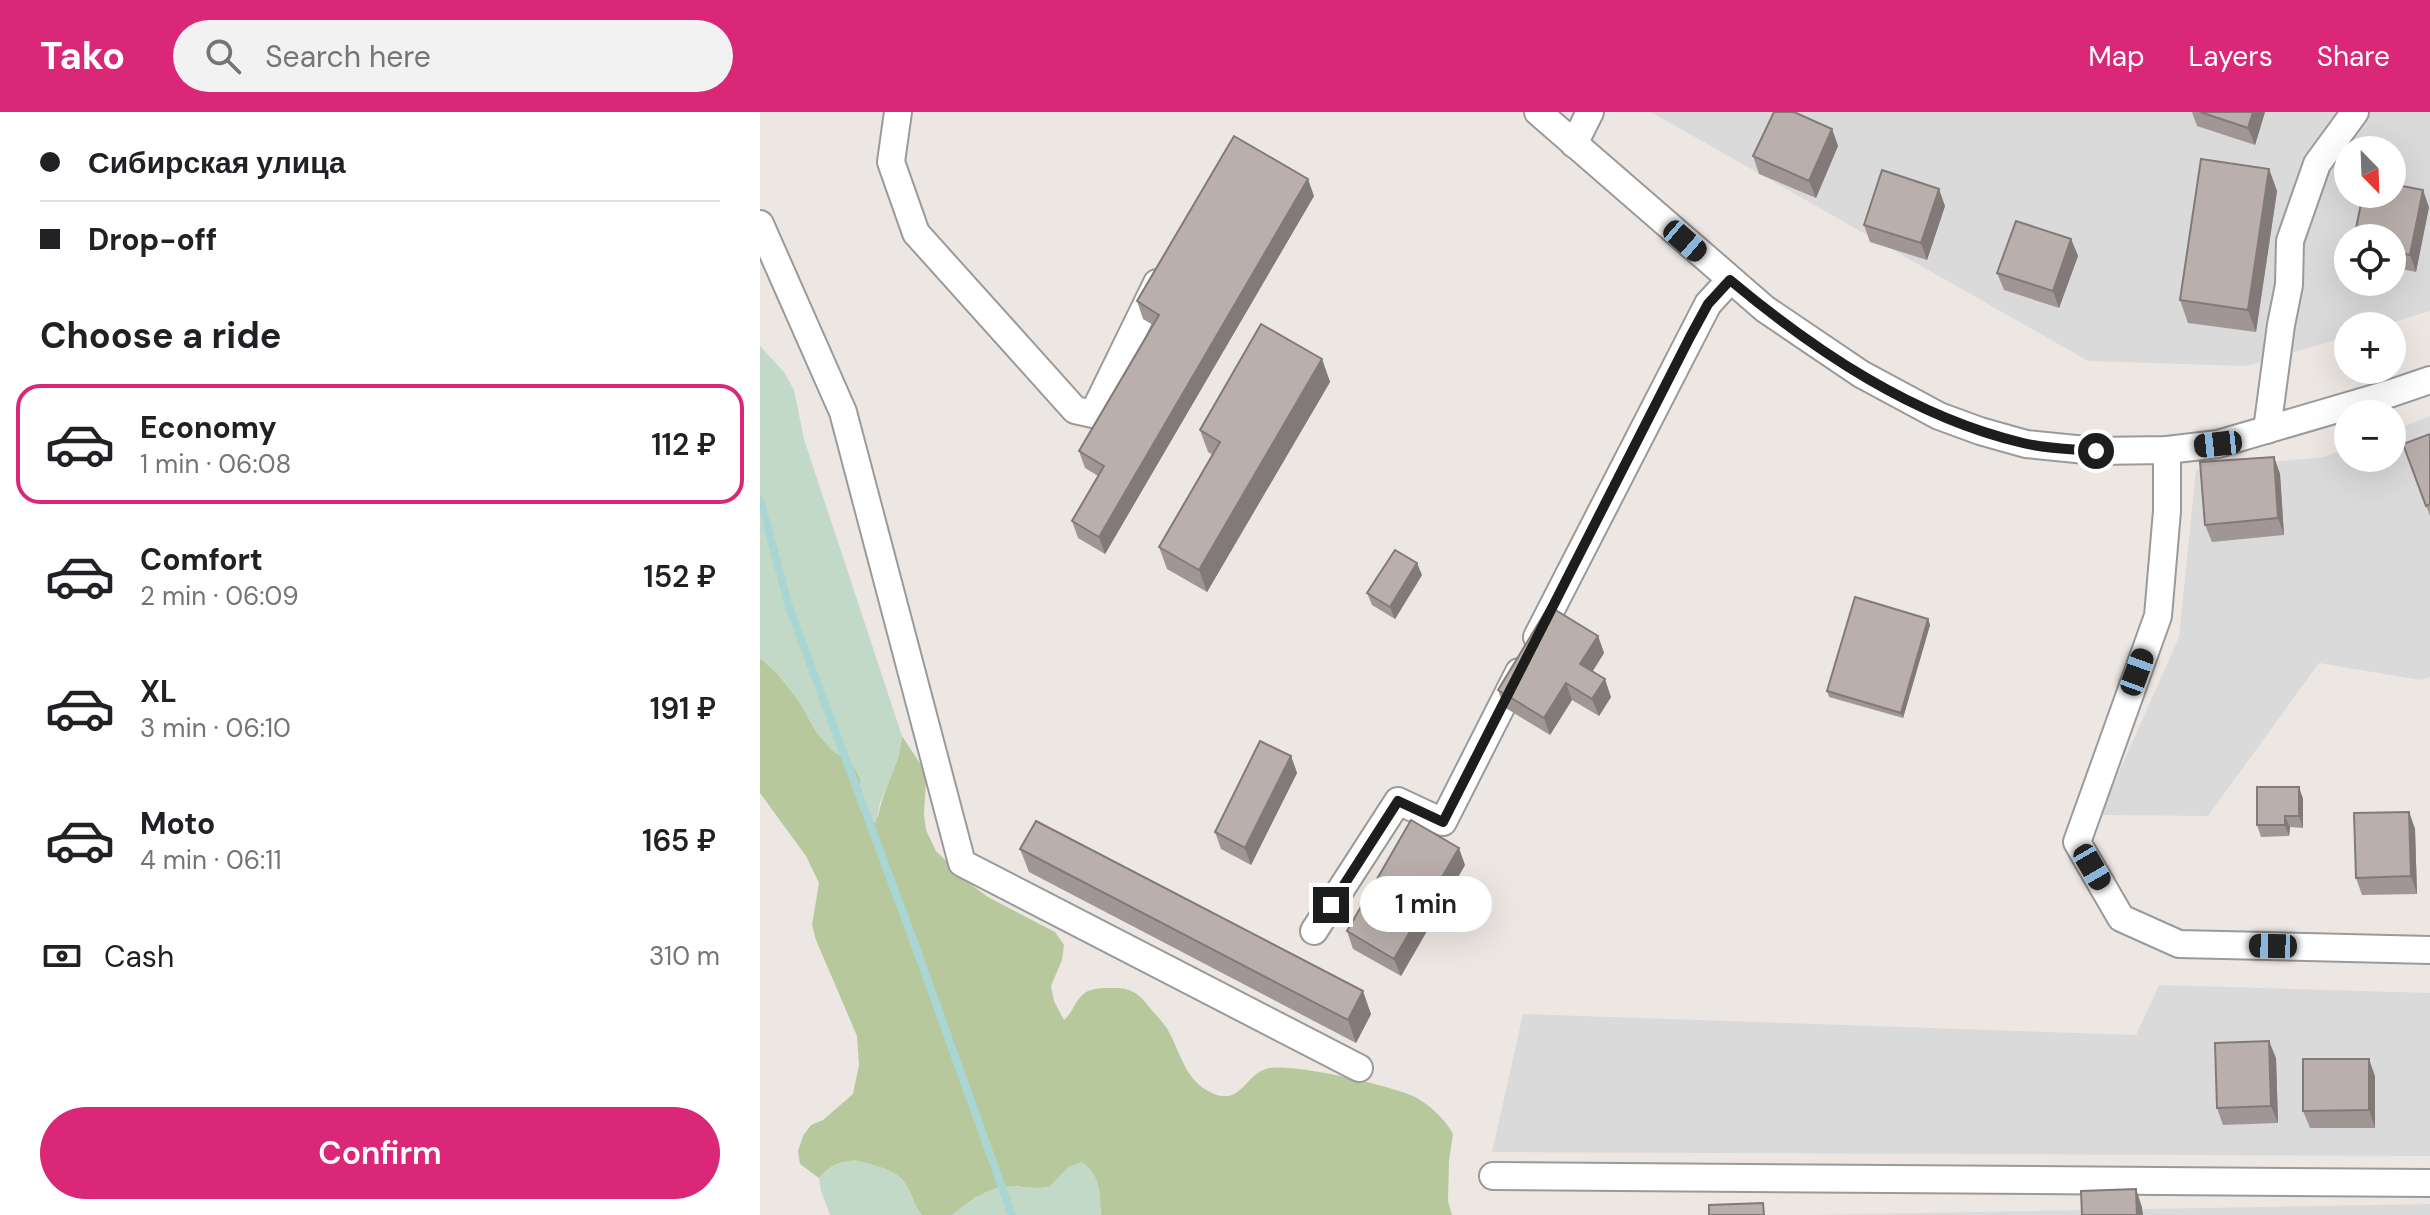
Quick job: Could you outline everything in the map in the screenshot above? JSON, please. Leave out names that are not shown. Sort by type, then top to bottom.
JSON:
[{"type":"street","points":[[898,112],[891,162],[916,233],[1075,410],[1093,414],[1170,259]]},
{"type":"street","points":[[1538,112],[1765,309],[1861,374],[1939,416],[1980,431],[2026,444],[2096,451],[2167,450],[2218,444],[2430,380]]},
{"type":"street","points":[[1574,144],[1590,112]]},
{"type":"street","points":[[2267,430],[2289,285],[2290,241],[2317,164],[2355,112]]},
{"type":"street","points":[[760,224],[843,412],[962,863],[1359,1068]]},
{"type":"street","points":[[1314,931],[1398,801],[1443,822],[1690,337],[1708,304],[1730,280]]},
{"type":"street","points":[[2167,450],[2167,511],[2158,616],[2077,842],[2121,918],[2179,944],[2430,950]]},
{"type":"street","points":[[1493,1176],[2430,1183]]},
{"type":"shaded area","points":[[1651,112],[2430,112],[2430,311],[2406,318],[2406,312],[2334,312],[2334,340],[2247,366],[2088,361]]},
{"type":"shaded area","points":[[2430,416],[2430,677],[2420,680],[2319,663],[2208,816],[2100,815],[2179,637],[2196,470],[2323,457],[2334,453],[2334,472],[2406,472],[2406,425]]},
{"type":"shaded area","points":[[2159,985],[2430,993],[2430,1156],[1492,1152],[1523,1014],[2136,1035]]},
{"type":"shaded area","points":[[2430,1204],[2430,1215],[1811,1215]]},
{"type":"green space","points":[[760,346],[784,372],[794,390],[804,439],[902,736],[899,757],[880,803],[876,823],[869,820],[861,800],[860,778],[853,765],[831,749],[817,733],[799,701],[777,673],[760,658]]},
{"type":"green space","points":[[760,658],[777,673],[799,701],[817,733],[831,749],[853,765],[860,778],[861,800],[878,817],[902,736],[921,765],[926,779],[926,830],[936,851],[988,897],[1055,932],[1064,945],[1062,960],[1051,986],[1054,1001],[1064,1020],[1086,992],[1123,988],[1142,998],[1164,1024],[1193,1078],[1219,1096],[1236,1093],[1261,1071],[1283,1068],[1342,1076],[1413,1096],[1436,1112],[1453,1134],[1448,1201],[1452,1215],[1101,1215],[1101,1209],[1050,1187],[1030,1189],[1017,1186],[976,1197],[952,1215],[922,1215],[904,1182],[891,1172],[864,1163],[849,1162],[834,1166],[819,1178],[800,1164],[798,1151],[811,1125],[823,1120],[853,1094],[859,1065],[857,1036],[812,925],[819,883],[806,856],[760,793]]},
{"type":"green space","points":[[855,1160],[881,1167],[899,1177],[922,1215],[830,1215],[819,1178],[835,1165]]},
{"type":"green space","points":[[1082,1162],[1096,1179],[1101,1215],[951,1215],[995,1189],[1009,1186],[1049,1187],[1068,1167]]},
{"type":"building","points":[[1774,112],[1794,112],[1832,129],[1809,181],[1753,156]]},
{"type":"building","points":[[2200,112],[2253,112],[2248,128]]},
{"type":"building","points":[[1234,136],[1308,179],[1099,537],[1072,521],[1104,466],[1079,451],[1159,315],[1137,301]]},
{"type":"building","points":[[2201,159],[2269,169],[2248,310],[2180,300]]},
{"type":"building","points":[[1882,170],[1939,189],[1921,243],[1864,225]]},
{"type":"building","points":[[2406,187],[2423,190],[2410,255],[2406,254],[2406,224],[2357,224],[2360,208],[2406,208]]},
{"type":"building","points":[[2016,221],[2071,239],[2053,291],[1997,273]]},
{"type":"building","points":[[1261,324],[1322,359],[1199,570],[1159,547],[1220,442],[1200,430]]},
{"type":"building","points":[[2430,434],[2430,504],[2426,506],[2406,452],[2406,443]]},
{"type":"building","points":[[2274,457],[2278,518],[2205,525],[2200,462]]},
{"type":"building","points":[[1395,550],[1417,563],[1390,607],[1367,593]]},
{"type":"building","points":[[1855,597],[1928,619],[1901,713],[1827,691]]},
{"type":"building","points":[[1549,606],[1598,636],[1580,664],[1605,679],[1592,699],[1566,683],[1544,718],[1498,690]]},
{"type":"building","points":[[1260,741],[1291,756],[1245,848],[1215,832]]},
{"type":"building","points":[[2257,787],[2299,787],[2299,816],[2285,816],[2285,825],[2257,825]]},
{"type":"building","points":[[2409,812],[2411,876],[2356,878],[2354,813]]},
{"type":"building","points":[[1411,820],[1459,848],[1394,959],[1347,931]]},
{"type":"building","points":[[1036,821],[1363,991],[1348,1020],[1020,849]]},
{"type":"building","points":[[2269,1041],[2271,1106],[2217,1108],[2215,1043]]},
{"type":"building","points":[[2303,1059],[2369,1059],[2369,1110],[2303,1111]]},
{"type":"building","points":[[2136,1189],[2137,1215],[2082,1215],[2081,1191]]},
{"type":"building","points":[[1763,1203],[1764,1215],[1709,1215],[1709,1205]]},
{"type":"waterway","points":[[760,499],[789,607],[1012,1215]]},
{"type":"route","points":[[1331,905],[1398,801],[1443,822],[1690,337],[1708,304],[1730,280],[1765,309],[1861,374],[1939,416],[2026,444],[2096,451]]}]
